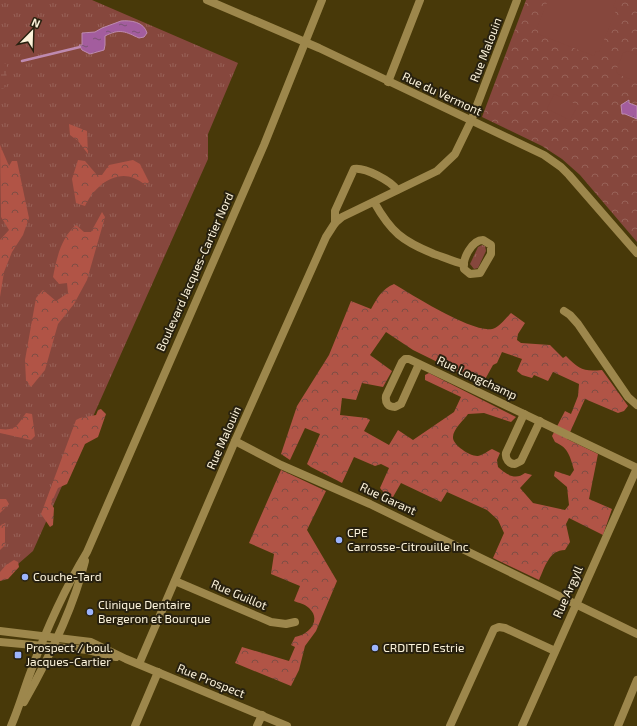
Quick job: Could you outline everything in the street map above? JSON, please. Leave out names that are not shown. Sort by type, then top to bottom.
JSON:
[{"type":"street","name":"Rue du Vermont","points":[[207,0],[305,42],[531,149],[561,167],[637,253]]},
{"type":"street","name":"Boulevard Jacques-Cartier Nord","points":[[13,723],[41,646],[69,581],[87,552],[264,145],[322,0]]},
{"type":"street","points":[[388,82],[420,0]]},
{"type":"street","name":"Rue Malouin","points":[[139,664],[235,441],[326,237],[335,223],[349,213],[437,171],[447,163],[460,147],[517,0]]},
{"type":"street","name":"Rue Malouin","points":[[335,223],[335,211],[354,169],[361,169],[390,182],[397,190]]},
{"type":"street","points":[[374,202],[393,230],[403,240],[464,264]]},
{"type":"street","points":[[564,311],[578,324],[628,397],[637,405]]},
{"type":"street","name":"Rue Longchamp","points":[[419,364],[401,404],[395,407],[390,406],[386,402],[386,396],[402,362],[405,359],[409,359],[637,468]]},
{"type":"street","name":"Rue Longchamp","points":[[524,414],[506,453],[506,459],[510,463],[515,464],[521,460],[540,421]]},
{"type":"street","name":"Rue Garant","points":[[235,441],[281,465],[370,504],[637,634]]},
{"type":"street","name":"Rue Argyll","points":[[522,726],[637,468]]},
{"type":"street","name":"Boulevard Jacques-Cartier Nord","points":[[13,723],[40,675],[57,637],[79,584],[87,552]]},
{"type":"street","name":"Rue Guillot","points":[[175,581],[271,622],[286,624],[295,622]]},
{"type":"street","points":[[450,726],[494,629],[499,627],[505,628],[555,651]]},
{"type":"street","name":"Rue Prospect","points":[[0,631],[91,642],[126,659],[287,726]]},
{"type":"street","name":"Rue Prospect","points":[[0,642],[88,650],[126,659]]},
{"type":"street","points":[[135,726],[158,672]]},
{"type":"street","points":[[618,726],[637,680]]},
{"type":"street","points":[[257,726],[262,715]]},
{"type":"green space","points":[[0,0],[92,0],[238,63],[208,134],[208,159],[33,551],[2,578],[0,578]]},
{"type":"green space","points":[[526,0],[637,0],[637,242],[580,175],[562,159],[542,146],[482,117]]},
{"type":"green space","points":[[548,0],[616,0],[613,7],[617,8],[599,52],[596,51],[594,56],[538,34],[539,29],[537,28]]},
{"type":"green space","points":[[628,51],[637,55],[637,82],[618,74],[616,71],[623,53]]},
{"type":"green space","points":[[0,62],[7,64],[6,86],[3,89],[0,88]]},
{"type":"green space","points":[[554,94],[578,105],[570,120],[547,109]]},
{"type":"green space","points":[[69,124],[87,131],[88,154],[78,141],[70,135]]},
{"type":"green space","points":[[0,145],[9,166],[12,161],[17,161],[29,218],[23,235],[12,252],[4,272],[0,297],[0,240],[9,230],[1,217]]},
{"type":"green space","points":[[78,160],[85,161],[97,175],[102,175],[109,165],[133,160],[140,164],[149,182],[145,185],[136,179],[127,176],[119,176],[110,179],[96,190],[85,206],[76,203],[72,179]]},
{"type":"green space","points":[[102,212],[105,217],[87,280],[74,304],[58,324],[45,370],[31,387],[26,381],[25,360],[36,298],[43,290],[56,301],[68,293],[67,283],[59,284],[53,277],[60,248],[71,230],[76,225],[84,232],[91,232]]},
{"type":"green space","points":[[482,245],[485,246],[486,251],[478,268],[474,269],[470,264],[478,247]]},
{"type":"green space","points":[[394,284],[429,305],[460,321],[486,329],[497,327],[511,313],[525,323],[518,334],[517,340],[521,343],[550,345],[563,358],[566,356],[582,369],[602,370],[628,406],[624,411],[618,413],[585,399],[567,439],[598,454],[589,499],[612,509],[603,535],[569,518],[566,524],[570,542],[565,550],[551,556],[539,580],[493,558],[504,533],[498,520],[487,510],[447,492],[441,502],[401,483],[393,497],[387,497],[380,488],[389,468],[381,464],[375,466],[354,457],[342,483],[307,464],[320,434],[305,428],[290,460],[281,454],[297,406],[329,355],[351,301],[371,309],[380,294],[386,288]],"holes":[[[386,332],[413,350],[478,382],[483,383],[493,365],[497,363],[502,352],[522,359],[517,371],[522,375],[532,378],[534,375],[548,381],[553,372],[579,384],[578,396],[571,414],[565,411],[552,436],[555,442],[560,444],[568,453],[574,470],[570,476],[555,471],[554,476],[567,487],[569,505],[565,510],[533,503],[520,488],[532,475],[525,473],[518,476],[511,476],[504,472],[498,467],[497,460],[500,453],[492,449],[482,455],[475,456],[467,453],[459,447],[454,440],[453,434],[468,414],[484,413],[511,422],[516,417],[429,373],[425,375],[425,380],[461,397],[454,412],[413,440],[398,430],[389,445],[364,431],[370,420],[367,418],[340,415],[342,398],[356,400],[362,383],[383,387],[392,371],[370,355]]]},
{"type":"green space","points":[[101,409],[106,414],[98,437],[85,444],[67,484],[58,488],[51,504],[54,508],[53,525],[50,527],[41,514],[76,420],[96,415],[98,410]]},
{"type":"green space","points":[[26,413],[32,414],[35,436],[31,440],[0,433],[0,429],[10,429],[16,426]]},
{"type":"green space","points":[[281,470],[326,491],[307,530],[337,581],[316,631],[305,646],[299,670],[291,686],[235,663],[242,647],[289,661],[295,647],[291,645],[295,637],[300,636],[309,630],[314,622],[313,613],[309,608],[294,601],[300,586],[271,574],[274,554],[249,543]]},
{"type":"green space","points":[[0,499],[6,499],[9,504],[0,513]]},
{"type":"green space","points":[[5,523],[5,545],[0,550],[0,526]]},
{"type":"green space","points":[[14,560],[18,562],[19,567],[8,579],[0,581],[0,572],[6,565]]},
{"type":"water","points":[[121,21],[137,22],[143,26],[147,33],[144,37],[139,38],[123,32],[115,32],[105,36],[104,50],[90,54],[82,50],[79,45],[82,45],[82,33],[95,32]]},
{"type":"water","points":[[629,100],[629,103],[637,106],[637,119],[622,114],[621,105]]},
{"type":"waterway","points":[[22,61],[80,47]]},
{"type":"place","name":"CPE Carrosse-Citrouille Inc","points":[[339,540]]},
{"type":"place","name":"Couche-Tard","points":[[25,577]]},
{"type":"place","name":"Clinique Dentaire Bergeron et Bourque","points":[[90,612]]},
{"type":"place","name":"CRDITED Estrie","points":[[375,648]]},
{"type":"place","name":"Prospect / boul. Jacques-Cartier","points":[[18,655]]}]
